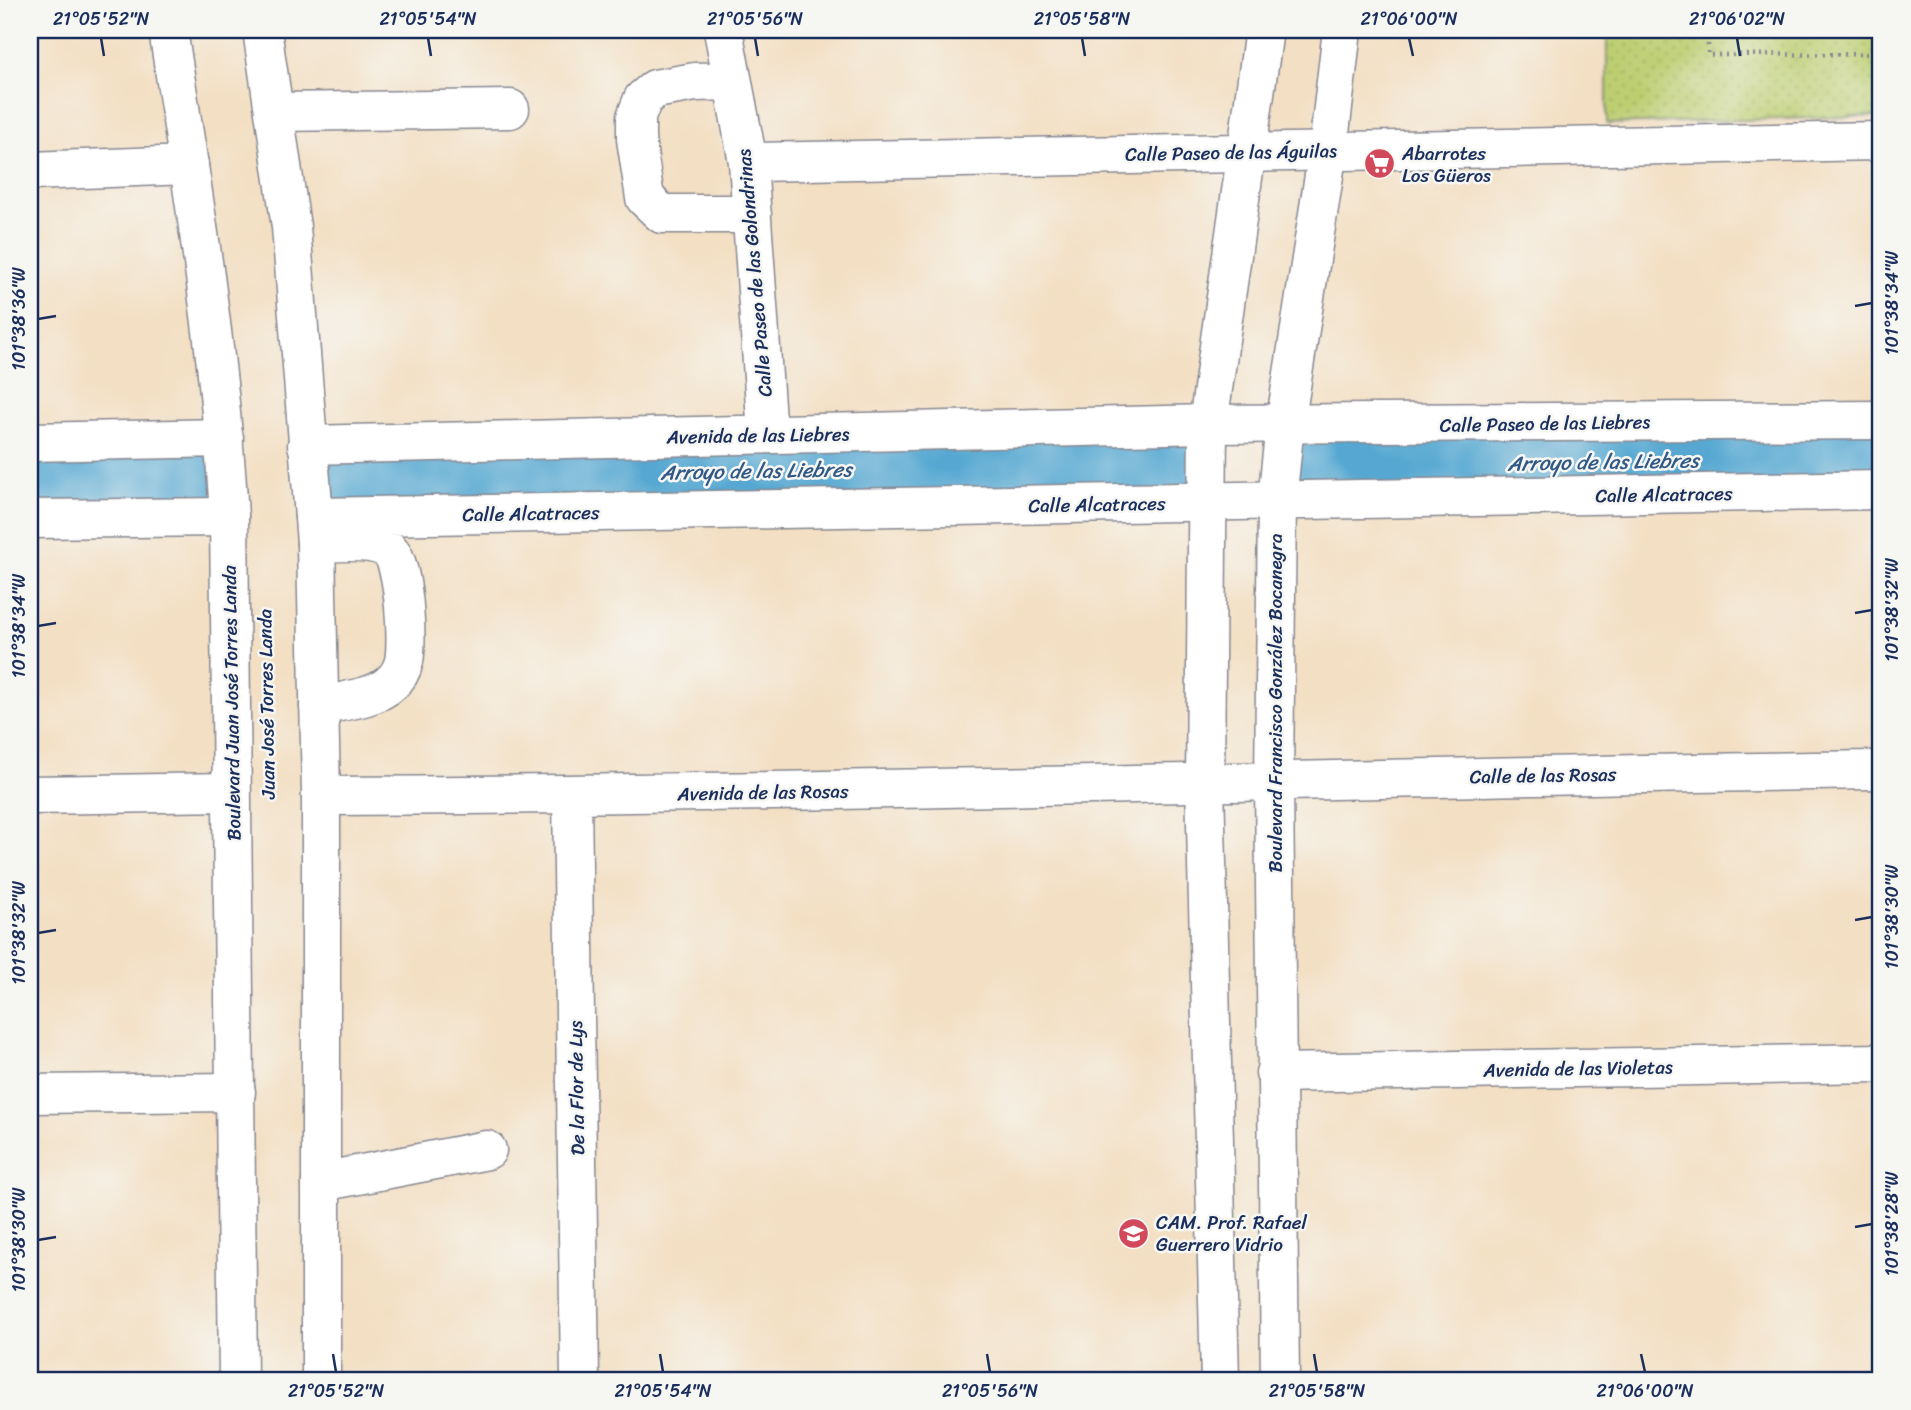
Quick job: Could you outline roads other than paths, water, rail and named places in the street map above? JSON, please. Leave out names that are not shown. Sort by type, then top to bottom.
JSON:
[{"type":"street","name":"Boulevard Juan José Torres Landa","points":[[168,30],[189,165],[224,438],[229,517],[238,1380]]},
{"type":"street","points":[[262,30],[291,226],[315,530],[321,796],[321,1380]]},
{"type":"street","name":"Calle Paseo de las Golondrinas","points":[[723,30],[748,162],[767,434]]},
{"type":"street","points":[[1220,1380],[1205,784],[1208,425],[1249,151],[1264,30]]},
{"type":"street","name":"Boulevard Francisco González Bocanegra","points":[[1280,1380],[1273,780],[1277,500],[1284,425],[1328,150],[1342,30]]},
{"type":"street","points":[[732,81],[695,82],[655,89],[643,99],[636,117],[636,139],[645,198],[662,214],[752,214]]},
{"type":"street","points":[[275,112],[510,109]]},
{"type":"street","name":"Calle Paseo de las Águilas","points":[[748,162],[1881,141]]},
{"type":"street","points":[[30,171],[189,165]]},
{"type":"street","name":"Calle Paseo de las Liebres","points":[[1208,425],[1881,419]]},
{"type":"street","name":"Avenida de las Liebres","points":[[307,445],[1208,425]]},
{"type":"street","points":[[30,442],[224,438]]},
{"type":"street","name":"Calle Alcatraces","points":[[315,530],[1277,500],[1881,490]]},
{"type":"street","points":[[30,519],[229,517]]},
{"type":"street","points":[[315,530],[389,549],[397,561],[401,578],[405,659],[399,675],[388,686],[371,694],[319,706]]},
{"type":"street","name":"Calle de las Rosas","points":[[1205,784],[1273,780],[1881,770]]},
{"type":"street","name":"Avenida de las Rosas","points":[[321,796],[572,795],[1205,784]]},
{"type":"street","points":[[30,795],[231,792]]},
{"type":"street","name":"De la Flor de Lys","points":[[572,795],[580,1380]]},
{"type":"street","name":"Avenida de las Violetas","points":[[1275,1073],[1881,1063]]},
{"type":"street","points":[[30,1094],[236,1092]]},
{"type":"street","points":[[321,1182],[486,1150]]},
{"type":"waterway","name":"Arroyo de las Liebres","points":[[1326,465],[1881,459]]},
{"type":"waterway","name":"Arroyo de las Liebres","points":[[346,475],[1166,467]]},
{"type":"waterway","name":"Arroyo de las Liebres","points":[[30,479],[190,477]]},
{"type":"place","name":"Abarrotes Los Güeros","points":[[1379,164]]},
{"type":"place","name":"CAM. Prof. Rafael Guerrero Vidrio","points":[[1133,1233]]}]
